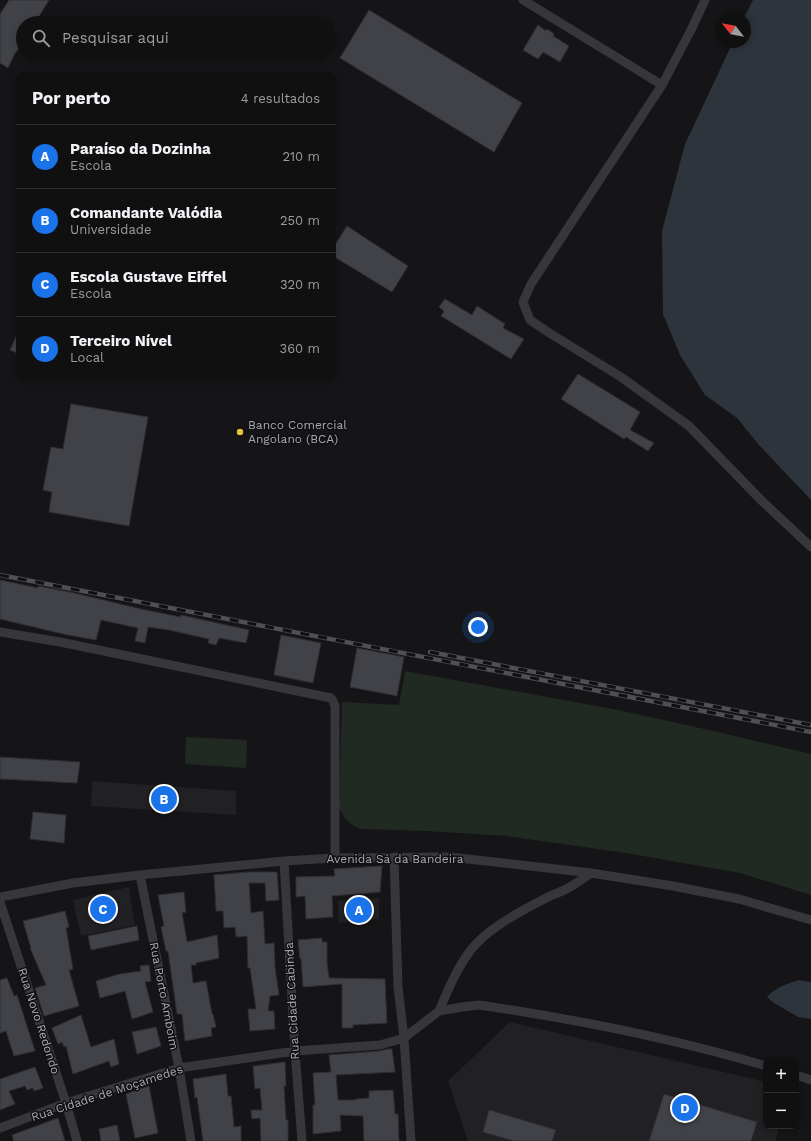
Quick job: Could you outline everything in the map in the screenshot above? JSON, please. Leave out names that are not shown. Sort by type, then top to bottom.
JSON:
[{"type":"street","points":[[523,0],[662,85]]},
{"type":"street","points":[[705,0],[662,85],[530,284],[523,302],[530,320],[621,377],[689,426],[762,501],[811,547]]},
{"type":"street","points":[[0,632],[60,642],[331,698],[335,706],[335,858]]},
{"type":"street","points":[[394,857],[398,987],[404,1038],[411,1141]]},
{"type":"street","name":"Avenida Sá da Bandeira","points":[[0,897],[73,883],[284,861],[335,858],[450,858],[591,873],[673,886],[739,899],[811,920]]},
{"type":"street","name":"Rua Cidade Cabinda","points":[[284,861],[295,1051],[302,1141]]},
{"type":"street","points":[[439,1011],[454,977],[463,962],[471,950],[490,932],[514,915],[570,887],[591,873]]},
{"type":"street","name":"Rua Porto Amboim","points":[[140,875],[179,1068],[191,1141]]},
{"type":"street","name":"Rua Novo Redondo","points":[[0,902],[77,1141]]},
{"type":"street","points":[[404,1038],[439,1011],[479,1005],[594,1024],[722,1053],[763,1065]]},
{"type":"street","name":"Rua Cidade de Moçamedes","points":[[0,1128],[66,1103],[179,1068],[295,1051],[380,1045],[404,1038]]},
{"type":"street","points":[[799,1077],[811,1080]]},
{"type":"shaded area","points":[[753,0],[811,0],[811,500],[759,445],[737,418],[705,395],[680,355],[663,314],[662,231],[685,144],[730,48],[751,48],[751,12],[747,12]]},
{"type":"shaded area","points":[[405,671],[618,710],[811,754],[811,895],[740,873],[626,853],[507,836],[360,829],[356,827],[347,820],[339,807],[342,702],[399,705]]},
{"type":"shaded area","points":[[186,737],[247,740],[246,768],[185,764]]},
{"type":"shaded area","points":[[92,781],[236,791],[236,815],[91,806]]},
{"type":"shaded area","points":[[129,887],[135,925],[81,936],[73,900]]},
{"type":"shaded area","points":[[379,898],[379,919],[339,923],[338,901]]},
{"type":"shaded area","points":[[799,980],[811,982],[811,1019],[798,1017],[774,1003],[767,997],[778,988]]},
{"type":"shaded area","points":[[510,1022],[763,1081],[763,1129],[778,1129],[776,1141],[468,1141],[448,1081]]},
{"type":"building","points":[[9,0],[49,0],[39,16],[16,16],[16,52],[8,68],[0,63],[0,14]]},
{"type":"building","points":[[369,10],[522,103],[494,152],[340,58]]},
{"type":"building","points":[[538,25],[546,31],[547,29],[554,34],[553,36],[569,46],[560,62],[543,52],[538,59],[523,50]]},
{"type":"building","points":[[347,226],[408,266],[392,292],[336,258],[336,243]]},
{"type":"building","points":[[445,299],[472,315],[477,306],[505,324],[503,328],[524,339],[511,359],[441,316],[444,311],[439,307]]},
{"type":"building","points":[[16,337],[16,353],[10,350]]},
{"type":"building","points":[[578,374],[640,412],[630,430],[654,443],[648,451],[626,437],[624,439],[561,399]]},
{"type":"building","points":[[71,404],[148,417],[129,526],[49,512],[52,492],[43,490],[51,447],[63,449]]},
{"type":"building","points":[[0,580],[38,588],[38,586],[70,592],[141,609],[180,617],[181,615],[249,630],[246,643],[219,638],[216,645],[208,643],[209,639],[148,627],[145,643],[135,641],[138,628],[101,620],[96,640],[63,634],[0,619]]},
{"type":"building","points":[[281,635],[321,643],[313,683],[274,675]]},
{"type":"building","points":[[357,648],[404,657],[397,696],[350,687]]},
{"type":"building","points":[[0,757],[80,762],[77,783],[0,779]]},
{"type":"building","points":[[33,812],[66,815],[64,843],[30,839]]},
{"type":"building","points":[[382,866],[380,892],[332,896],[333,917],[306,919],[305,896],[296,897],[296,877],[335,876],[334,869]]},
{"type":"building","points":[[248,872],[277,872],[279,900],[266,901],[265,883],[249,883],[251,913],[263,911],[265,944],[274,943],[275,968],[279,995],[270,996],[268,1011],[274,1011],[275,1029],[250,1031],[248,1009],[256,1009],[250,968],[248,968],[247,936],[236,937],[235,927],[224,928],[223,911],[216,911],[214,875]]},
{"type":"building","points":[[184,892],[186,912],[182,913],[187,942],[217,935],[219,958],[196,963],[196,965],[191,965],[193,983],[206,981],[216,1027],[211,1028],[212,1036],[185,1041],[182,1014],[177,1014],[168,951],[166,951],[161,927],[164,926],[158,895]]},
{"type":"building","points":[[65,911],[69,927],[66,928],[73,969],[69,970],[79,1006],[44,1016],[35,988],[46,985],[30,948],[23,921]]},
{"type":"building","points":[[137,926],[139,940],[91,950],[88,936]]},
{"type":"building","points":[[322,938],[322,942],[327,942],[329,978],[385,979],[387,1023],[353,1025],[353,1028],[342,1028],[342,984],[303,987],[298,940]]},
{"type":"building","points":[[149,965],[151,981],[145,982],[153,1012],[132,1019],[125,991],[100,998],[96,981],[120,974],[141,971],[140,966]]},
{"type":"building","points":[[7,978],[14,996],[17,995],[35,1051],[14,1056],[6,1031],[0,1033],[0,980]]},
{"type":"building","points":[[81,1015],[91,1047],[114,1039],[119,1064],[111,1067],[109,1061],[73,1074],[66,1046],[64,1047],[62,1042],[58,1044],[52,1028]]},
{"type":"building","points":[[156,1027],[161,1046],[137,1054],[132,1032]]},
{"type":"building","points":[[392,1049],[395,1072],[336,1075],[338,1100],[369,1098],[369,1091],[393,1090],[395,1114],[398,1114],[399,1141],[364,1141],[363,1116],[340,1115],[341,1131],[313,1134],[313,1105],[315,1105],[313,1073],[331,1072],[329,1055]]},
{"type":"building","points":[[285,1062],[286,1086],[284,1086],[286,1120],[288,1120],[288,1141],[261,1141],[260,1118],[252,1119],[251,1110],[262,1110],[260,1088],[255,1089],[253,1066]]},
{"type":"building","points":[[35,1067],[43,1088],[34,1091],[33,1088],[27,1090],[25,1086],[9,1091],[15,1104],[0,1110],[0,1079]]},
{"type":"building","points":[[226,1074],[228,1096],[231,1096],[234,1127],[241,1126],[241,1141],[203,1141],[193,1079]]},
{"type":"building","points":[[149,1086],[158,1133],[135,1138],[126,1094]]},
{"type":"building","points":[[664,1094],[757,1122],[751,1141],[649,1141]]},
{"type":"building","points":[[489,1110],[556,1130],[552,1141],[514,1141],[483,1132]]},
{"type":"building","points":[[58,1118],[65,1141],[14,1141],[12,1135]]},
{"type":"building","points":[[117,1125],[120,1141],[101,1141],[99,1129]]},
{"type":"railway","points":[[0,575],[811,732]]},
{"type":"railway","points":[[430,652],[811,725]]},
{"type":"place","name":"Banco Comercial Angolano (BCA)","points":[[240,432]]},
{"type":"place","name":"Comandante Valódia","points":[[164,799]]},
{"type":"place","name":"Escola Gustave Eiffel","points":[[103,909]]},
{"type":"place","name":"Paraíso da Dozinha","points":[[359,910]]},
{"type":"place","name":"Terceiro Nível","points":[[685,1108]]}]
